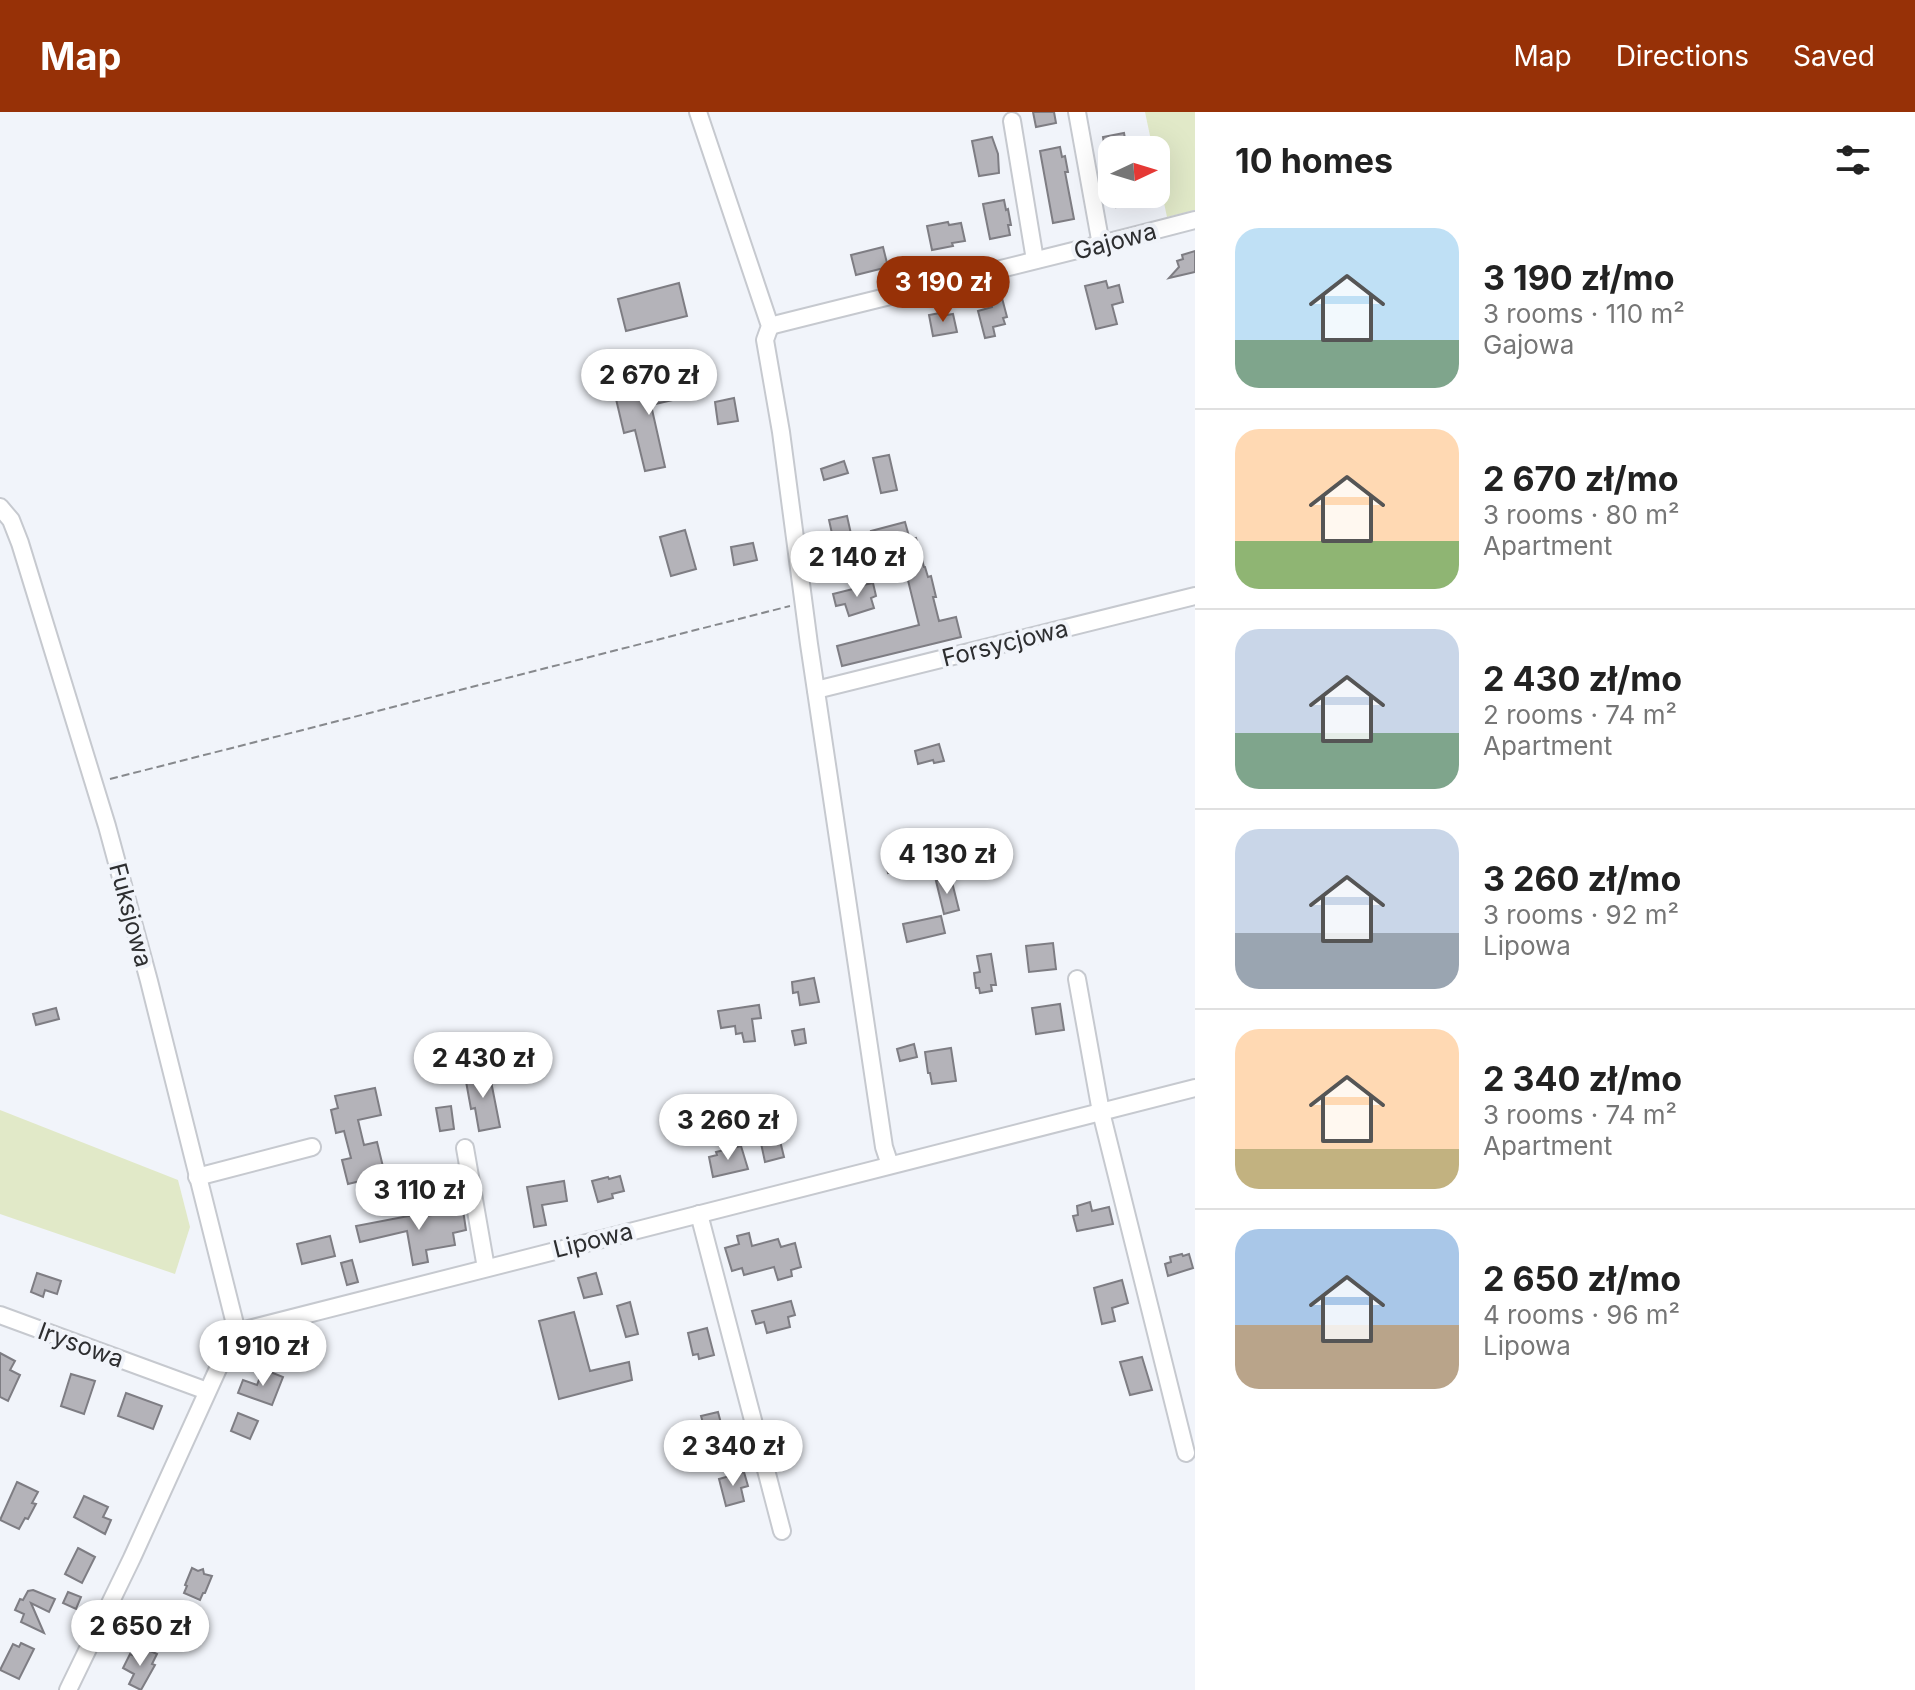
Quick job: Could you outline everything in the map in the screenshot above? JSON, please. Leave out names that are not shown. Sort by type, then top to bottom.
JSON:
[{"type":"street","points":[[698,112],[770,326],[765,340],[781,432],[803,603],[884,1147],[890,1165]]},
{"type":"street","points":[[1077,112],[1101,245]]},
{"type":"street","points":[[1012,121],[1035,260]]},
{"type":"street","name":"Gajowa","points":[[770,326],[1195,220]]},
{"type":"street","name":"Fuksjowa","points":[[0,507],[11,520],[20,543],[94,783],[149,981],[237,1332]]},
{"type":"street","name":"Forsycjowa","points":[[816,690],[1195,596]]},
{"type":"street","points":[[1077,979],[1101,1112],[1186,1453]]},
{"type":"street","name":"Lipowa","points":[[237,1332],[1195,1088]]},
{"type":"street","points":[[197,1177],[312,1147]]},
{"type":"street","points":[[465,1148],[486,1268]]},
{"type":"street","points":[[699,1214],[782,1531]]},
{"type":"street","name":"Irysowa","points":[[0,1315],[207,1391]]},
{"type":"street","points":[[68,1690],[237,1332]]},
{"type":"path","points":[[94,783],[803,603]]},
{"type":"green space","points":[[1145,112],[1195,112],[1195,210],[1167,217],[1165,208],[1170,208],[1170,136],[1150,136]]},
{"type":"green space","points":[[0,1110],[178,1180],[190,1227],[175,1274],[0,1214]]},
{"type":"building","points":[[1033,112],[1054,112],[1056,123],[1036,127]]},
{"type":"building","points":[[992,137],[998,154],[999,173],[979,176],[972,141]]},
{"type":"building","points":[[1060,147],[1062,157],[1065,156],[1074,219],[1053,223],[1040,151]]},
{"type":"building","points":[[1004,200],[1011,225],[1008,225],[1010,235],[990,239],[983,204]]},
{"type":"building","points":[[948,222],[949,225],[961,223],[965,241],[932,250],[927,226]]},
{"type":"building","points":[[883,247],[888,267],[856,275],[851,255]]},
{"type":"building","points":[[1195,251],[1195,272],[1169,278],[1179,267],[1177,261],[1183,259],[1182,255]]},
{"type":"building","points":[[1106,281],[1108,288],[1119,285],[1123,302],[1112,305],[1117,324],[1096,329],[1085,286]]},
{"type":"building","points":[[679,283],[687,316],[626,331],[618,299]]},
{"type":"building","points":[[1002,298],[1007,317],[1003,318],[1005,324],[993,327],[995,336],[985,338],[978,311],[992,307],[991,301]]},
{"type":"building","points":[[940,313],[941,316],[953,314],[957,332],[933,336],[929,315]]},
{"type":"building","points":[[686,378],[690,396],[651,405],[665,467],[645,471],[635,430],[624,433],[616,399],[627,397],[626,392]]},
{"type":"building","points":[[734,398],[738,421],[718,424],[715,402]]},
{"type":"building","points":[[889,455],[897,490],[881,493],[873,458]]},
{"type":"building","points":[[844,461],[848,473],[824,480],[821,469]]},
{"type":"building","points":[[847,516],[855,552],[835,556],[829,520]]},
{"type":"building","points":[[905,522],[910,540],[916,538],[924,567],[928,577],[931,576],[939,621],[956,617],[961,637],[842,666],[837,646],[919,625],[902,556],[889,560],[884,544],[875,545],[871,531]]},
{"type":"building","points":[[685,530],[696,569],[671,576],[660,537]]},
{"type":"building","points":[[753,543],[757,560],[734,565],[731,547]]},
{"type":"building","points":[[873,583],[876,596],[871,598],[874,608],[849,616],[845,604],[836,606],[833,594]]},
{"type":"building","points":[[939,744],[944,761],[918,764],[915,751]]},
{"type":"building","points":[[901,850],[905,869],[888,873],[884,854]]},
{"type":"building","points":[[951,878],[959,910],[944,914],[936,881]]},
{"type":"building","points":[[941,916],[945,933],[907,942],[903,924]]},
{"type":"building","points":[[1053,943],[1056,969],[1029,972],[1026,946]]},
{"type":"building","points":[[991,954],[996,985],[991,985],[992,991],[980,993],[974,973],[980,972],[977,956]]},
{"type":"building","points":[[814,978],[819,1002],[800,1005],[798,992],[793,993],[792,982]]},
{"type":"building","points":[[1060,1004],[1064,1030],[1036,1034],[1032,1008]]},
{"type":"building","points":[[759,1005],[761,1018],[752,1019],[755,1041],[744,1042],[742,1033],[736,1034],[735,1026],[721,1028],[718,1011]]},
{"type":"building","points":[[56,1008],[59,1019],[36,1025],[33,1014]]},
{"type":"building","points":[[804,1029],[806,1043],[795,1045],[792,1031]]},
{"type":"building","points":[[914,1044],[917,1057],[900,1061],[897,1049]]},
{"type":"building","points":[[951,1048],[956,1081],[932,1084],[925,1052]]},
{"type":"building","points":[[489,1071],[500,1127],[479,1131],[465,1076]]},
{"type":"building","points":[[375,1088],[381,1115],[358,1120],[364,1145],[377,1142],[385,1175],[348,1184],[342,1160],[351,1158],[344,1131],[336,1133],[331,1110],[338,1108],[335,1096]]},
{"type":"building","points":[[451,1106],[454,1129],[440,1131],[436,1108]]},
{"type":"building","points":[[774,1116],[784,1157],[765,1162],[756,1120]]},
{"type":"building","points":[[741,1146],[748,1169],[713,1177],[709,1157],[717,1155],[716,1152]]},
{"type":"building","points":[[620,1176],[624,1191],[598,1202],[592,1181]]},
{"type":"building","points":[[564,1181],[567,1201],[542,1205],[546,1225],[534,1227],[527,1187]]},
{"type":"building","points":[[1090,1202],[1092,1211],[1109,1207],[1113,1224],[1077,1231],[1073,1216],[1078,1215],[1077,1206]]},
{"type":"building","points":[[463,1210],[466,1230],[453,1233],[455,1245],[426,1250],[428,1262],[413,1265],[407,1231],[360,1242],[356,1226],[419,1214],[419,1217]]},
{"type":"building","points":[[749,1233],[752,1246],[778,1239],[781,1247],[795,1243],[801,1267],[791,1270],[792,1276],[778,1280],[774,1267],[744,1275],[742,1268],[732,1271],[725,1248],[739,1244],[737,1236]]},
{"type":"building","points":[[330,1236],[335,1256],[302,1264],[297,1244]]},
{"type":"building","points":[[1189,1254],[1193,1268],[1168,1276],[1165,1264],[1171,1262],[1170,1257]]},
{"type":"building","points":[[352,1260],[358,1282],[347,1285],[341,1263]]},
{"type":"building","points":[[37,1273],[61,1281],[57,1294],[45,1290],[43,1297],[31,1292]]},
{"type":"building","points":[[596,1273],[602,1294],[584,1298],[578,1278]]},
{"type":"building","points":[[1122,1280],[1128,1303],[1112,1308],[1115,1321],[1102,1324],[1094,1288]]},
{"type":"building","points":[[791,1301],[795,1315],[788,1317],[790,1327],[767,1333],[764,1322],[756,1324],[752,1311]]},
{"type":"building","points":[[630,1302],[638,1334],[626,1337],[617,1306]]},
{"type":"building","points":[[574,1312],[590,1371],[629,1362],[632,1380],[559,1399],[539,1321]]},
{"type":"building","points":[[707,1328],[714,1355],[699,1359],[698,1354],[693,1355],[688,1333]]},
{"type":"building","points":[[0,1353],[15,1361],[10,1370],[20,1375],[8,1401],[0,1397]]},
{"type":"building","points":[[1142,1357],[1152,1390],[1130,1395],[1120,1362]]},
{"type":"building","points":[[263,1369],[283,1377],[272,1405],[238,1393],[243,1380],[257,1385]]},
{"type":"building","points":[[71,1374],[95,1381],[84,1414],[61,1406]]},
{"type":"building","points":[[126,1393],[162,1406],[153,1429],[118,1416]]},
{"type":"building","points":[[718,1412],[722,1427],[734,1424],[738,1439],[694,1450],[690,1433],[705,1430],[701,1416]]},
{"type":"building","points":[[238,1413],[258,1421],[250,1439],[231,1431]]},
{"type":"building","points":[[744,1472],[748,1486],[741,1488],[744,1501],[726,1506],[719,1479]]},
{"type":"building","points":[[17,1482],[38,1492],[32,1503],[36,1504],[19,1529],[0,1520]]},
{"type":"building","points":[[84,1496],[108,1507],[103,1517],[111,1520],[105,1534],[74,1517]]},
{"type":"building","points":[[78,1548],[95,1557],[82,1583],[65,1574]]},
{"type":"building","points":[[192,1568],[198,1571],[203,1569],[204,1574],[212,1576],[200,1600],[184,1593]]},
{"type":"building","points":[[28,1591],[55,1599],[49,1612],[31,1603],[44,1633],[21,1622],[24,1614],[15,1610],[20,1599],[23,1600]]},
{"type":"building","points":[[68,1592],[81,1597],[76,1609],[63,1603]]},
{"type":"building","points":[[21,1643],[34,1649],[19,1679],[0,1670],[13,1644],[19,1647]]},
{"type":"building","points":[[146,1649],[157,1654],[152,1664],[155,1665],[141,1690],[129,1684],[134,1674],[123,1668],[130,1654],[141,1659]]}]
